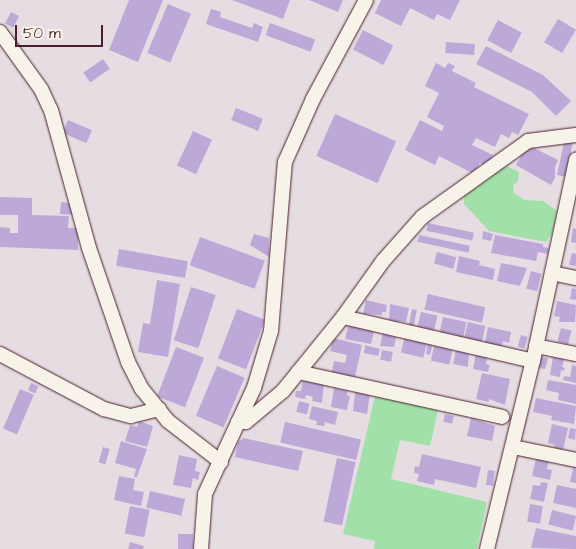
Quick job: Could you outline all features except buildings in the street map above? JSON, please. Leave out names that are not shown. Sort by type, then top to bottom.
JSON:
[{"type":"street","points":[[201,549],[205,494],[254,388],[271,331],[285,162],[314,99],[366,0]]},
{"type":"street","points":[[0,32],[41,89],[51,110],[89,248],[128,362],[142,389],[168,421],[221,462]]},
{"type":"street","points":[[238,422],[246,422],[283,390],[343,317],[383,261],[422,217],[528,141],[576,134]]},
{"type":"street","points":[[488,549],[533,362],[576,160]]},
{"type":"street","points":[[552,274],[576,278]]},
{"type":"street","points":[[343,317],[533,362]]},
{"type":"street","points":[[536,346],[576,354]]},
{"type":"street","points":[[0,354],[104,409],[131,416],[159,409]]},
{"type":"street","points":[[298,372],[502,417]]},
{"type":"street","points":[[513,446],[576,460]]},
{"type":"green space","points":[[506,166],[519,172],[518,181],[513,185],[514,193],[525,200],[543,201],[557,211],[552,234],[546,242],[489,231],[464,204],[464,197],[495,170]]},
{"type":"green space","points":[[375,396],[438,410],[430,446],[400,440],[391,479],[487,502],[477,549],[374,549],[375,541],[343,534]]}]
